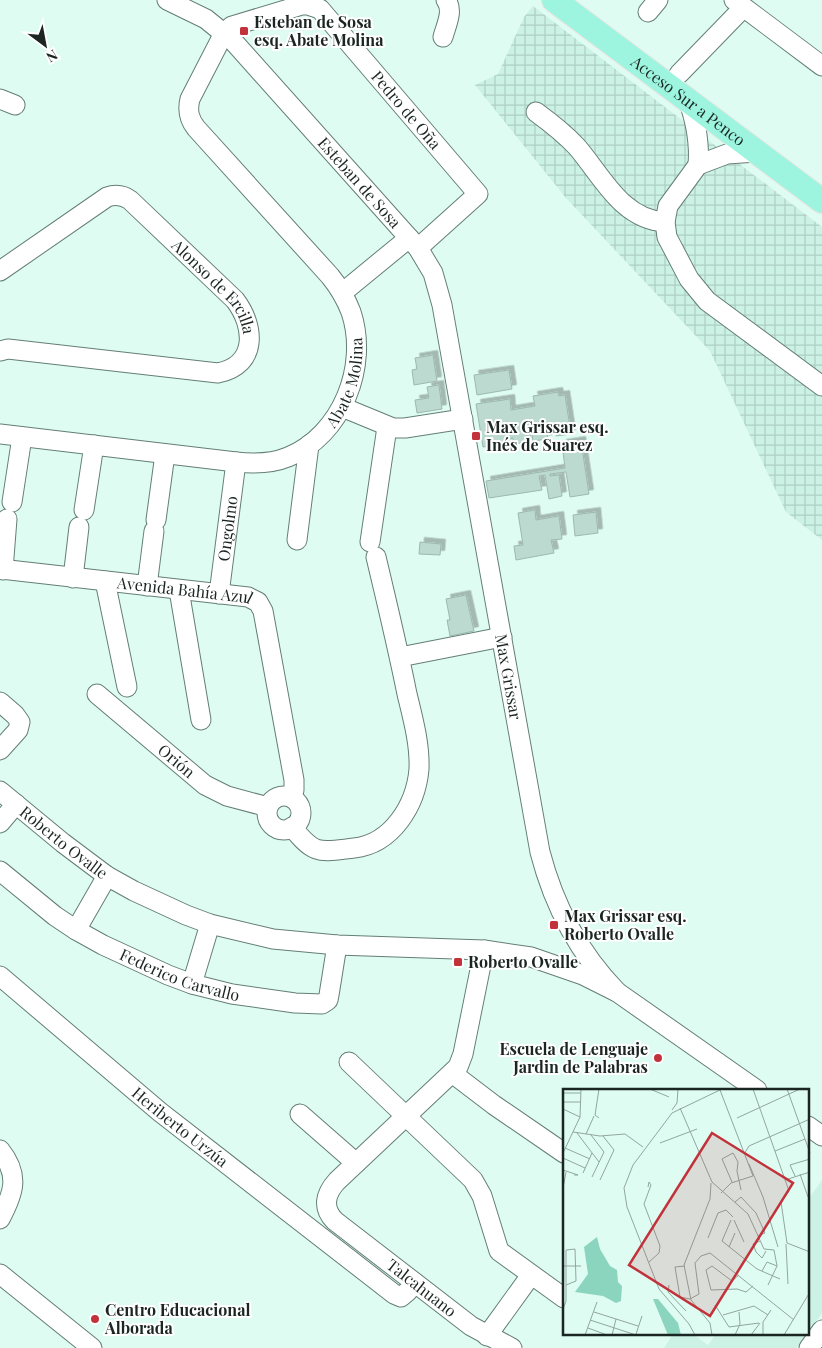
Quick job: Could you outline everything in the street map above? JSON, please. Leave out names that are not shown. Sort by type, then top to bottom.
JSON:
[{"type":"main road","name":"Acceso Sur a Penco","points":[[554,0],[822,201]]},
{"type":"main road","name":"Acceso Sur a Penco","points":[[580,0],[822,181]]},
{"type":"street","name":"Esteban de Sosa","points":[[167,0],[206,19],[224,32],[414,243],[434,273],[440,294],[463,419]]},
{"type":"street","points":[[442,37],[449,14],[449,5],[446,0]]},
{"type":"street","name":"Pedro de Oña","points":[[224,32],[238,23],[315,3],[478,194],[414,243]]},
{"type":"street","points":[[679,74],[738,4],[822,66]]},
{"type":"street","name":"Abate Molina","points":[[0,434],[236,462],[264,463],[289,456],[309,445],[328,428],[342,407],[354,374],[357,349],[352,314],[342,293],[330,276],[192,122],[188,110],[190,100],[224,32]]},
{"type":"street","points":[[689,102],[697,128],[698,165],[672,200],[666,214],[667,237],[689,279],[701,295],[822,386]]},
{"type":"street","points":[[536,112],[572,142],[630,210],[646,219],[665,222]]},
{"type":"street","points":[[698,165],[727,154],[757,152]]},
{"type":"street","name":"Alonso de Ercilla","points":[[0,271],[107,197],[112,195],[122,196],[130,200],[235,300],[246,318],[249,332],[248,347],[243,358],[233,368],[218,373],[8,349],[0,351]]},
{"type":"street","points":[[342,293],[414,243]]},
{"type":"street","points":[[342,407],[387,427],[405,428],[463,419]]},
{"type":"street","name":"Max Grissar","points":[[463,419],[540,852],[550,888],[570,931],[591,963],[617,992]]},
{"type":"street","points":[[291,798],[278,797],[268,807],[267,815],[273,825],[280,829],[292,827],[307,845],[318,850],[355,848],[369,845],[384,837],[396,826],[412,799],[416,784],[419,767],[416,737],[400,657],[373,550],[387,427]]},
{"type":"street","points":[[1,570],[22,437]]},
{"type":"street","points":[[73,578],[94,445]]},
{"type":"street","points":[[297,540],[309,445]]},
{"type":"street","points":[[147,586],[165,454]]},
{"type":"street","name":"Ongolmo","points":[[219,594],[236,462]]},
{"type":"street","name":"Avenida Bahía Azul","points":[[1,570],[219,594],[254,599],[258,602],[264,611],[294,780],[294,790],[291,798],[299,806],[301,814],[298,822],[292,827]]},
{"type":"street","points":[[106,581],[127,687]]},
{"type":"street","points":[[179,590],[202,720]]},
{"type":"street","points":[[400,657],[502,637]]},
{"type":"street","name":"Orión","points":[[97,694],[205,785],[227,796],[268,807]]},
{"type":"street","points":[[0,702],[20,722],[18,730],[0,750]]},
{"type":"street","name":"Roberto Ovalle","points":[[0,791],[107,876],[162,905],[210,924],[274,939],[337,944],[484,950],[515,954],[546,962],[583,975],[617,992],[756,1089]]},
{"type":"street","points":[[0,823],[16,804]]},
{"type":"street","name":"Federico Carvallo","points":[[0,871],[55,916],[76,930],[136,961],[192,984],[252,998],[322,1004],[328,1000],[337,944]]},
{"type":"street","points":[[76,930],[107,876]]},
{"type":"street","points":[[192,984],[210,924]]},
{"type":"street","points":[[546,962],[553,960],[564,950],[568,944],[570,931]]},
{"type":"street","points":[[300,1114],[356,1162],[458,1067],[463,1054],[484,950]]},
{"type":"street","name":"Heriberto Urzúa","points":[[0,976],[160,1112],[394,1294],[401,1297],[415,1283]]},
{"type":"street","points":[[349,1062],[473,1180],[482,1196],[499,1251],[563,1297]]},
{"type":"street","points":[[452,1073],[494,1105],[563,1152]]},
{"type":"street","points":[[810,1127],[822,1136]]},
{"type":"street","points":[[0,1150],[10,1166],[14,1183],[10,1200],[0,1219]]},
{"type":"street","name":"Talcahuano","points":[[356,1162],[336,1181],[328,1193],[326,1205],[335,1221],[471,1326],[492,1341],[512,1348]]},
{"type":"street","points":[[364,1271],[378,1254]]},
{"type":"street","points":[[0,1274],[71,1341],[92,1348]]},
{"type":"street","points":[[492,1341],[531,1275]]},
{"type":"street","points":[[810,1348],[822,1330]]},
{"type":"shaded area","points":[[533,6],[822,227],[822,540],[786,512],[710,351],[566,198],[475,85],[498,74],[524,17]]},
{"type":"shaded area","points":[[822,1180],[822,1313],[810,1329],[810,1197]]},
{"type":"shaded area","points":[[672,1336],[696,1336],[708,1345],[715,1336],[805,1336],[796,1348],[664,1348]]},
{"type":"building","points":[[433,355],[437,381],[414,385],[412,370],[417,369],[415,358]]},
{"type":"building","points":[[509,370],[512,389],[477,395],[474,375]]},
{"type":"building","points":[[439,385],[442,409],[417,413],[415,400],[429,398],[427,387]]},
{"type":"building","points":[[558,392],[559,396],[565,395],[571,434],[556,436],[556,433],[547,434],[548,439],[533,441],[532,434],[526,435],[527,442],[513,444],[513,438],[508,439],[508,443],[483,447],[476,404],[510,399],[511,410],[535,406],[533,396]]},
{"type":"building","points":[[581,441],[589,494],[570,497],[566,472],[550,474],[550,476],[559,475],[562,496],[549,499],[545,475],[539,476],[542,490],[489,498],[486,481],[565,468],[562,444]]},
{"type":"building","points":[[535,510],[536,520],[559,516],[562,539],[551,540],[554,553],[516,560],[514,546],[523,545],[518,513]]},
{"type":"building","points":[[596,512],[598,533],[575,536],[573,515]]},
{"type":"building","points":[[420,542],[441,544],[440,555],[419,554]]},
{"type":"building","points":[[466,595],[474,631],[450,636],[447,620],[450,620],[446,599]]},
{"type":"place","name":"Esteban de Sosa esq. Abate Molina","points":[[244,31]]},
{"type":"place","name":"Max Grissar esq. Inés de Suarez","points":[[476,436]]},
{"type":"place","name":"Max Grissar esq. Roberto Ovalle","points":[[554,925]]},
{"type":"place","name":"Roberto Ovalle","points":[[458,962]]},
{"type":"place","name":"Escuela de Lenguaje Jardin de Palabras","points":[[658,1058]]},
{"type":"place","name":"Centro Educacional Alborada","points":[[95,1319]]}]
